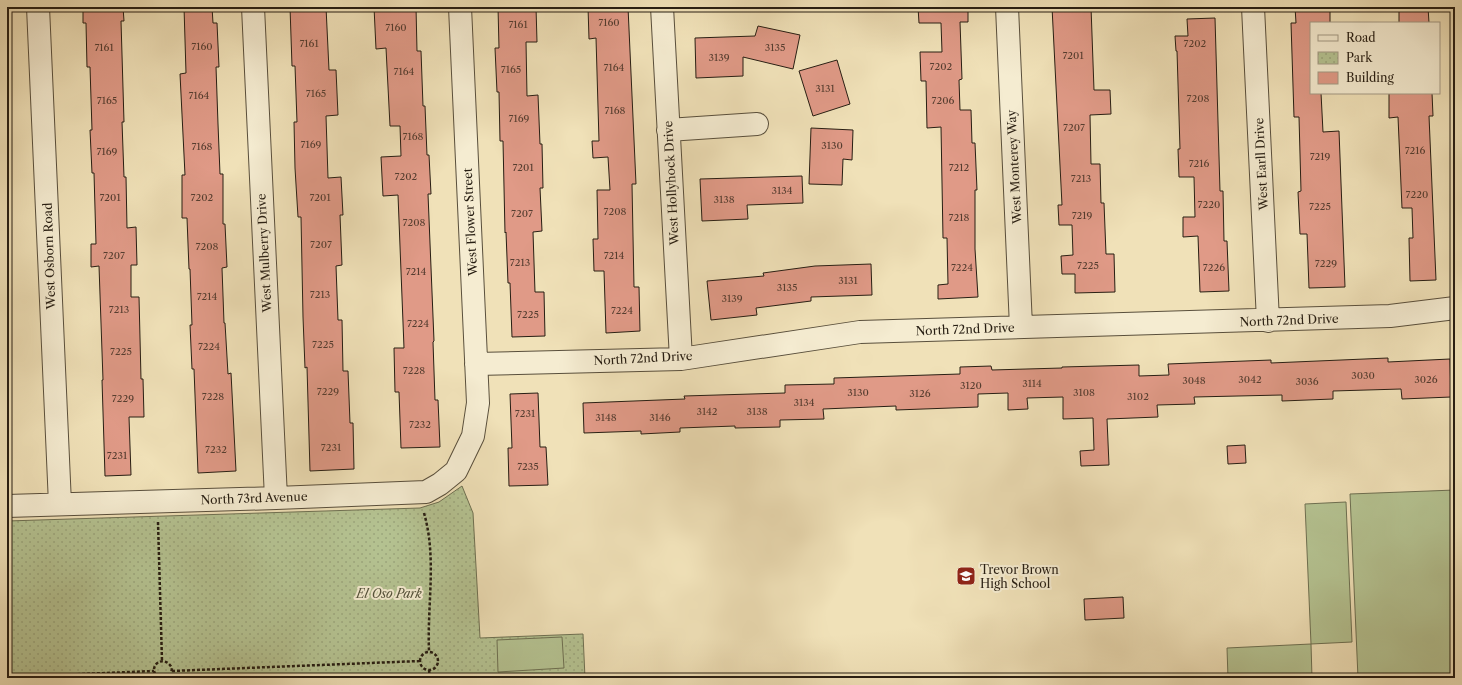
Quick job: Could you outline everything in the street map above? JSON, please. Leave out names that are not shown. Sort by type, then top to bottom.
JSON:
[{"type":"street","name":"West Osborn Road","points":[[38,7],[60,504]]},
{"type":"street","name":"West Mulberry Drive","points":[[253,7],[276,498]]},
{"type":"street","name":"West Flower Street","points":[[460,7],[478,403],[473,436]]},
{"type":"street","name":"West Hollyhock Drive","points":[[662,7],[681,358]]},
{"type":"street","name":"West Monterey Way","points":[[1007,7],[1021,327]]},
{"type":"street","name":"West Earll Drive","points":[[1253,7],[1268,321]]},
{"type":"street","points":[[668,130],[757,124]]},
{"type":"street","name":"North 72nd Drive","points":[[476,364],[681,358],[860,332],[1268,321],[1390,316],[1455,308]]},
{"type":"street","name":"North 73rd Avenue","points":[[7,506],[426,492],[440,484],[456,471],[473,436]]},
{"type":"path","points":[[423,507],[431,542],[428,619],[429,651]]},
{"type":"path","points":[[158,517],[162,661]]},
{"type":"path","points":[[429,651],[436,654],[438,662],[434,668],[429,670],[422,666],[420,661],[422,654],[429,651]]},
{"type":"path","points":[[154,671],[157,663],[162,661],[169,664],[172,674],[168,678]]},
{"type":"path","points":[[172,671],[420,661]]},
{"type":"path","points":[[429,670],[430,678]]},
{"type":"path","points":[[7,677],[154,671]]},
{"type":"path","points":[[154,671],[158,678]]},
{"type":"green space","name":"El Oso Park","points":[[462,486],[473,513],[480,638],[583,634],[585,678],[7,678],[7,521],[420,508],[439,502]]},
{"type":"green space","points":[[1455,490],[1455,678],[1358,678],[1350,494]]},
{"type":"green space","points":[[1346,502],[1352,642],[1311,644],[1305,504]]},
{"type":"green space","points":[[562,637],[564,668],[498,672],[497,640]]},
{"type":"green space","points":[[1311,644],[1312,678],[1228,678],[1227,648]]},
{"type":"building","points":[[83,7],[123,7],[124,21],[121,21],[124,177],[126,177],[127,228],[136,227],[137,265],[131,265],[131,297],[139,297],[141,379],[143,379],[144,417],[129,417],[131,475],[105,476],[99,266],[91,267],[91,244],[96,244],[94,173],[92,173],[90,130],[92,130],[90,67],[87,67],[86,23],[83,23]]},
{"type":"building","points":[[184,7],[212,7],[213,23],[217,23],[219,67],[216,67],[220,174],[223,174],[223,224],[225,224],[227,267],[222,268],[224,323],[228,374],[231,373],[236,471],[198,473],[194,369],[192,369],[190,325],[192,325],[187,218],[182,218],[182,175],[185,175],[180,74],[186,73]]},
{"type":"building","points":[[290,7],[326,7],[329,70],[336,70],[338,115],[326,116],[328,178],[341,177],[343,215],[340,215],[342,265],[336,266],[338,320],[342,320],[343,371],[348,371],[350,423],[353,423],[354,469],[310,471],[307,367],[305,368],[303,317],[301,217],[298,217],[295,168],[294,122],[297,122],[295,66],[292,66]]},
{"type":"building","points":[[374,7],[416,7],[417,51],[421,51],[423,106],[425,106],[427,155],[429,155],[431,194],[428,194],[435,400],[438,400],[440,447],[401,448],[399,392],[395,392],[394,348],[404,348],[398,195],[383,196],[381,157],[401,156],[400,126],[390,126],[386,48],[376,49]]},
{"type":"building","points":[[498,7],[536,7],[537,42],[526,42],[527,96],[538,95],[540,144],[542,144],[543,188],[540,188],[542,231],[533,232],[535,292],[544,292],[545,336],[512,337],[510,283],[508,283],[506,232],[505,233],[503,141],[500,141],[499,92],[497,92],[495,48],[499,48]]},
{"type":"building","points":[[588,7],[628,7],[636,184],[632,184],[634,287],[639,287],[640,331],[606,333],[604,271],[594,271],[593,239],[598,239],[597,190],[610,190],[608,157],[593,158],[592,141],[599,141],[596,38],[589,39]]},
{"type":"building","points":[[918,7],[968,7],[968,22],[960,22],[962,79],[959,80],[960,110],[971,110],[972,143],[975,143],[977,190],[975,190],[975,249],[978,297],[938,299],[938,285],[948,284],[947,238],[943,238],[941,127],[927,128],[926,81],[921,81],[920,52],[942,52],[941,23],[919,23]]},
{"type":"building","points":[[1052,7],[1091,7],[1094,90],[1110,90],[1111,114],[1090,115],[1091,164],[1100,164],[1101,203],[1104,203],[1106,254],[1114,254],[1115,292],[1075,293],[1075,274],[1062,274],[1061,256],[1073,255],[1072,225],[1059,225],[1058,205],[1062,205]]},
{"type":"building","points":[[1295,7],[1330,7],[1330,22],[1310,22],[1310,94],[1321,94],[1323,132],[1339,131],[1345,287],[1309,288],[1307,234],[1300,234],[1298,192],[1301,191],[1299,117],[1294,117],[1291,23],[1296,23]]},
{"type":"building","points":[[1399,7],[1428,7],[1429,22],[1399,22]]},
{"type":"building","points":[[1215,18],[1220,191],[1223,191],[1224,241],[1227,241],[1229,291],[1200,292],[1198,236],[1183,237],[1183,217],[1195,217],[1194,177],[1179,177],[1178,149],[1180,149],[1177,51],[1175,36],[1188,36],[1187,19]]},
{"type":"building","points":[[758,26],[800,35],[793,69],[743,57],[743,76],[696,78],[695,38],[755,36]]},
{"type":"building","points":[[837,60],[850,104],[813,116],[799,71]]},
{"type":"building","points":[[1389,94],[1432,94],[1433,116],[1429,116],[1436,280],[1410,281],[1409,238],[1413,238],[1412,208],[1402,208],[1398,117],[1389,118]]},
{"type":"building","points":[[811,128],[853,130],[852,160],[843,159],[842,185],[809,184]]},
{"type":"building","points":[[802,176],[803,203],[747,205],[748,219],[702,221],[700,179]]},
{"type":"building","points":[[871,264],[872,295],[811,297],[811,301],[756,308],[757,315],[711,320],[707,281],[764,276],[763,273],[815,266]]},
{"type":"building","points":[[1388,358],[1388,362],[1450,359],[1451,397],[1402,399],[1401,389],[1333,391],[1333,399],[1282,401],[1282,395],[1194,397],[1195,404],[1157,405],[1158,417],[1107,419],[1109,465],[1081,466],[1080,451],[1094,450],[1093,418],[1063,419],[1063,397],[1027,398],[1028,409],[1008,410],[1008,393],[978,394],[978,407],[896,410],[896,406],[823,409],[824,419],[780,420],[780,427],[735,428],[735,426],[680,428],[680,432],[641,434],[641,431],[584,433],[583,403],[685,399],[684,396],[785,393],[785,385],[834,384],[834,378],[960,374],[960,367],[991,366],[992,370],[1139,365],[1139,376],[1169,375],[1168,364],[1271,360],[1271,363]]},
{"type":"building","points":[[538,393],[540,447],[546,447],[548,485],[509,486],[508,448],[512,448],[510,394]]},
{"type":"building","points":[[1245,445],[1246,463],[1228,464],[1227,446]]},
{"type":"building","points":[[1123,597],[1124,618],[1085,620],[1084,599]]},
{"type":"place","name":"Trevor Brown High School","points":[[966,576]]}]
